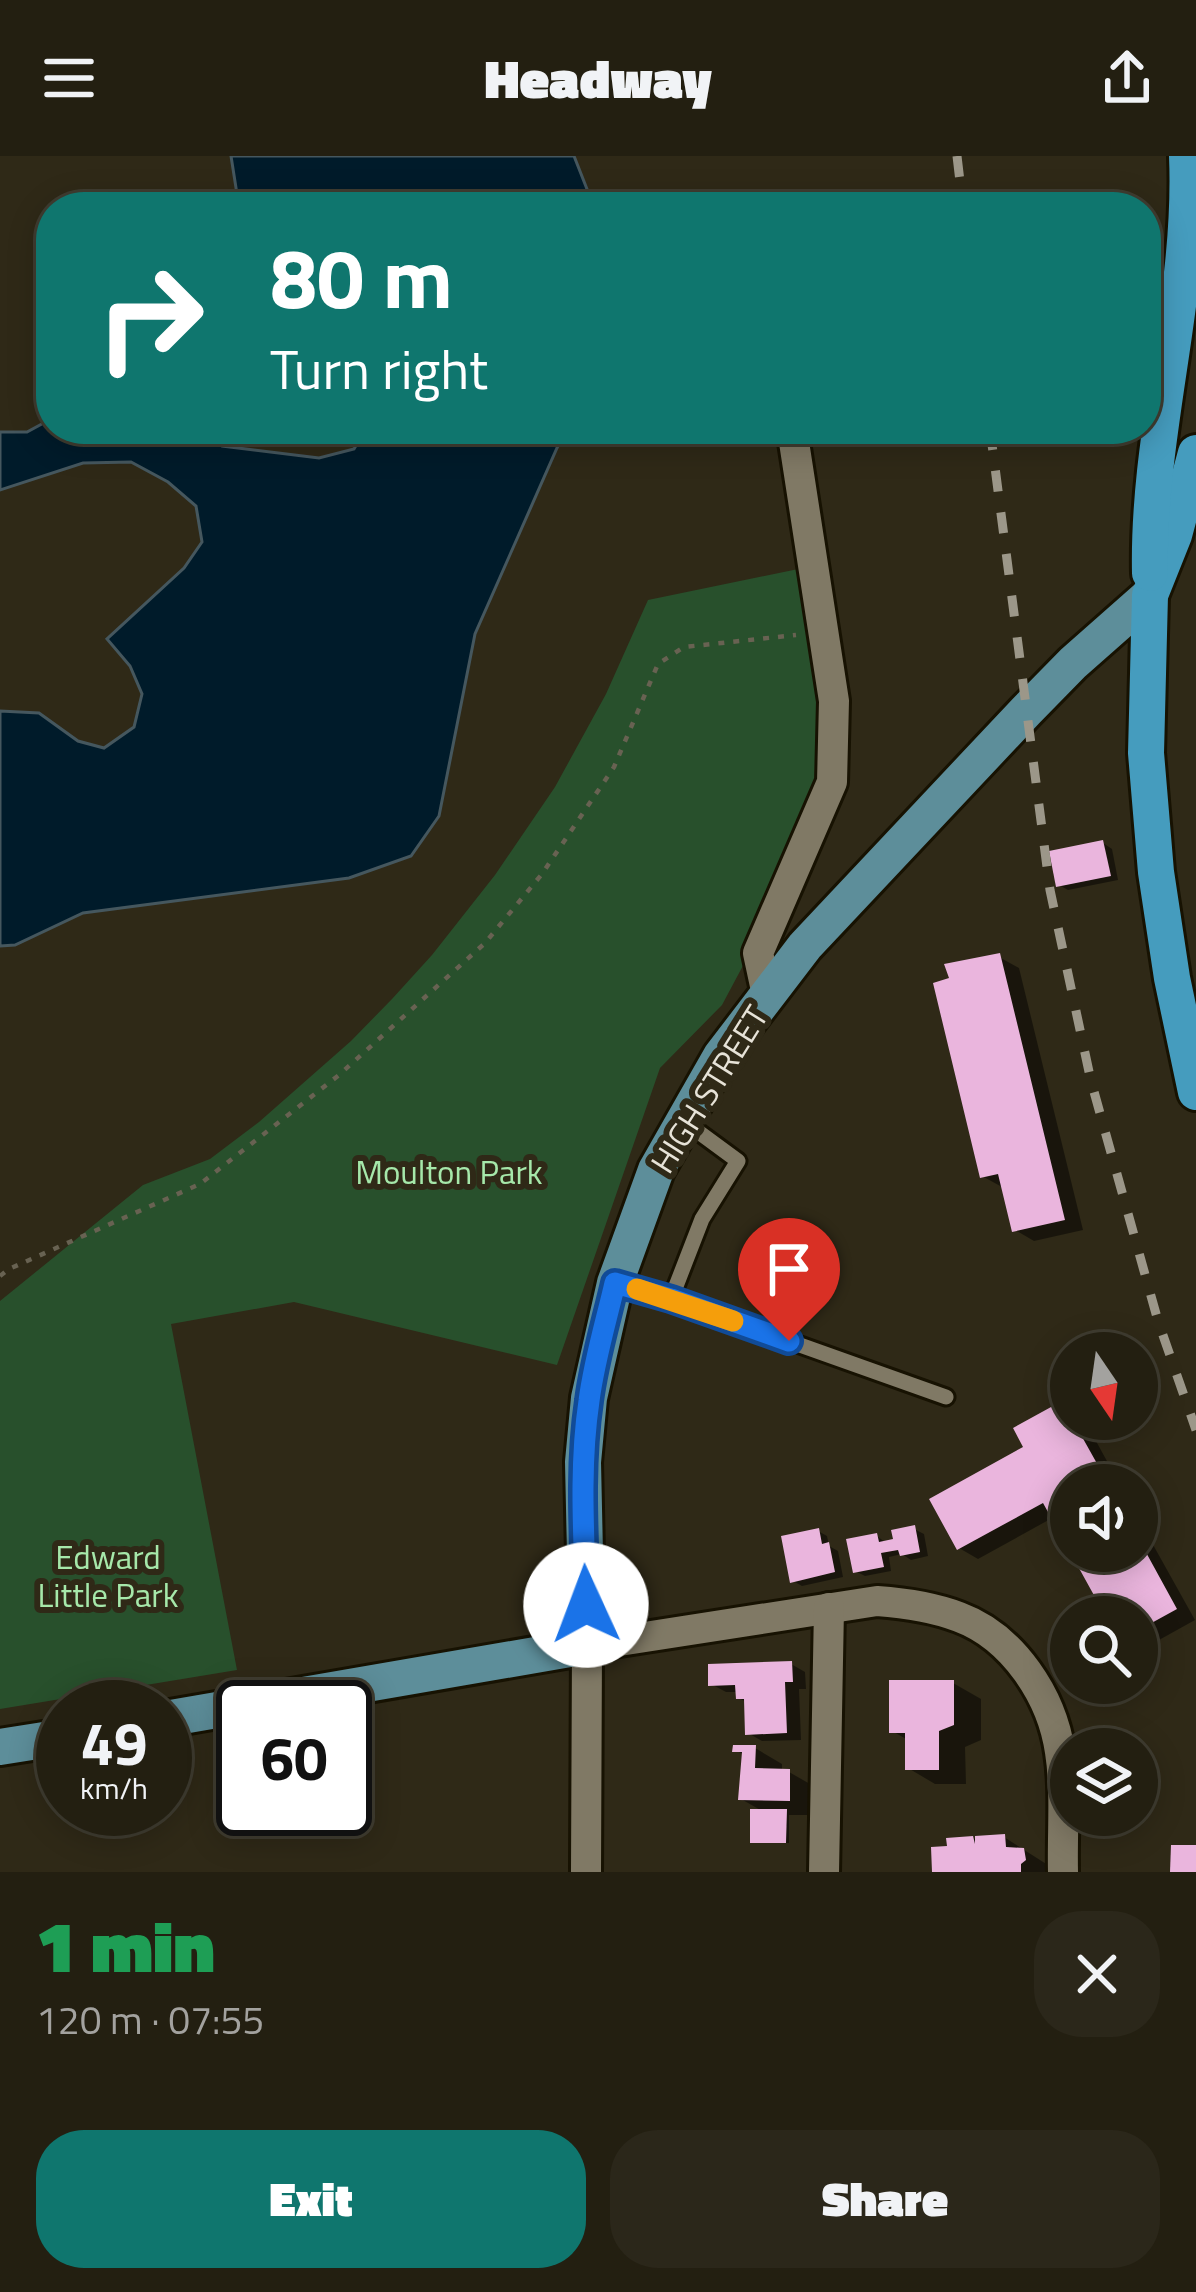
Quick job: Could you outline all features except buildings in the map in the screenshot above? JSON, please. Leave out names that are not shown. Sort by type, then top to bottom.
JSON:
[{"type":"highway","points":[[1161,431],[1185,256],[1187,156]]},
{"type":"highway","points":[[1159,444],[1149,534],[1146,753],[1156,872],[1196,1091]]},
{"type":"highway","points":[[1150,595],[1174,535],[1196,453]]},
{"type":"main road","name":"HIGH STREET","points":[[587,1646],[583,1462],[589,1398],[615,1283],[656,1170],[682,1120],[721,1056],[805,946],[1073,663],[1150,595]]},
{"type":"main road","points":[[192,1714],[587,1646]]},
{"type":"main road","points":[[0,1747],[36,1741]]},
{"type":"street","points":[[767,995],[758,953],[832,782],[834,701],[793,444]]},
{"type":"street","points":[[587,1646],[878,1601],[923,1606],[961,1617],[1011,1653],[1037,1685],[1060,1753],[1063,1872]]},
{"type":"street","points":[[824,1872],[829,1608]]},
{"type":"street","name":"HIGH STREET","points":[[586,1872],[587,1646]]},
{"type":"lane","points":[[671,1299],[702,1220],[738,1161],[682,1120]]},
{"type":"lane","points":[[615,1283],[946,1397]]},
{"type":"path","points":[[0,1276],[200,1184],[321,1089],[485,943],[542,874],[614,767],[658,664],[685,646],[823,632]]},
{"type":"green space","name":"Moulton Park","points":[[808,567],[842,780],[722,1005],[660,1068],[557,1365],[294,1302],[171,1324],[237,1670],[176,1680],[36,1680],[36,1703],[0,1709],[0,1301],[143,1185],[210,1159],[259,1122],[392,999],[495,875],[555,787],[606,694],[648,600]]},
{"type":"water","points":[[231,156],[574,156],[588,192],[237,192]]},
{"type":"water","points":[[36,427],[36,444],[219,444],[319,458],[354,449],[357,444],[559,444],[475,634],[439,816],[411,856],[349,878],[83,913],[15,945],[0,946],[0,711],[39,713],[78,741],[104,748],[134,727],[142,694],[130,666],[107,639],[184,568],[202,542],[196,506],[168,482],[131,462],[83,463],[0,490],[0,432],[27,432]]},
{"type":"railway","points":[[957,156],[961,192]]},
{"type":"railway","points":[[992,444],[1050,890],[1091,1081],[1158,1321],[1196,1430]]},
{"type":"slow traffic","points":[[637,1289],[733,1321]]},
{"type":"route","points":[[586,1605],[583,1462],[589,1398],[615,1283],[789,1341]]},
{"type":"park label","name":"Edward Little Park","points":[[108,1576]]}]
